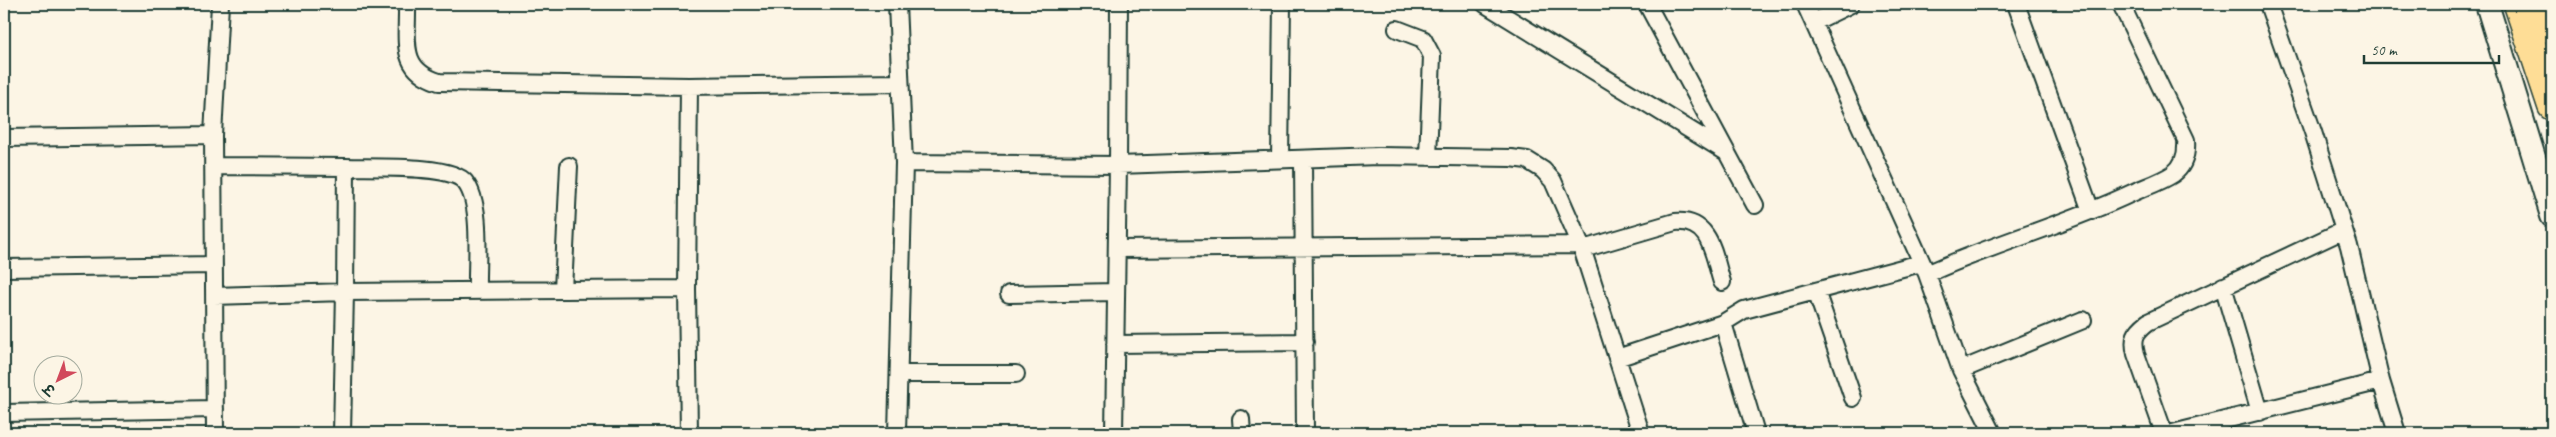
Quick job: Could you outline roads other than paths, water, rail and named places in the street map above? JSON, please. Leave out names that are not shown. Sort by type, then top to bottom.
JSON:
[{"type":"highway","points":[[2518,4],[2552,106]]},
{"type":"highway","points":[[2544,4],[2552,29]]},
{"type":"main road","points":[[2487,4],[2552,216]]},
{"type":"street","points":[[215,433],[213,135],[220,4]]},
{"type":"street","points":[[407,4],[409,55],[414,68],[425,77],[439,82],[689,86],[899,83]]},
{"type":"street","points":[[897,433],[904,163],[899,83],[898,4]]},
{"type":"street","points":[[1114,433],[1119,4]]},
{"type":"street","points":[[1280,159],[1282,4]]},
{"type":"street","points":[[1485,4],[1726,152]]},
{"type":"street","points":[[1646,4],[1755,205]]},
{"type":"street","points":[[1805,4],[1924,268],[1961,370],[1993,433]]},
{"type":"street","points":[[1814,22],[1851,4]]},
{"type":"street","points":[[2016,4],[2091,211]]},
{"type":"street","points":[[2268,4],[2313,132],[2344,230],[2381,381],[2397,433]]},
{"type":"street","points":[[1617,358],[1723,323],[1744,310],[1816,291],[1953,262],[2091,211],[2173,174],[2182,165],[2187,152],[2186,140],[2126,5]]},
{"type":"street","points":[[1397,29],[1423,39],[1432,56],[1428,157]]},
{"type":"street","points":[[689,86],[687,289],[689,433]]},
{"type":"street","points":[[4,138],[213,135]]},
{"type":"street","points":[[904,163],[1118,165],[1280,159],[1428,157],[1511,158],[1527,160],[1543,170],[1553,181],[1582,247],[1641,433]]},
{"type":"street","points":[[1303,159],[1306,433]]},
{"type":"street","points":[[213,166],[444,170],[465,181],[471,192],[476,214],[477,291]]},
{"type":"street","points":[[563,290],[569,166]]},
{"type":"street","points":[[342,433],[346,167]]},
{"type":"street","points":[[1117,249],[1582,247],[1675,222],[1687,221],[1699,226],[1709,239],[1722,282]]},
{"type":"street","points":[[2164,433],[2136,354],[2133,342],[2136,331],[2148,322],[2344,230]]},
{"type":"street","points":[[4,268],[214,265]]},
{"type":"street","points":[[2223,286],[2260,412]]},
{"type":"street","points":[[214,296],[345,292],[687,289]]},
{"type":"street","points":[[1816,291],[1853,398]]},
{"type":"street","points":[[1009,294],[1116,292]]},
{"type":"street","points":[[1961,370],[2083,320]]},
{"type":"street","points":[[1723,323],[1756,433]]},
{"type":"street","points":[[1115,344],[1305,342]]},
{"type":"street","points":[[899,374],[1016,374]]},
{"type":"street","points":[[2173,433],[2381,381]]},
{"type":"street","points":[[4,413],[214,409]]}]
